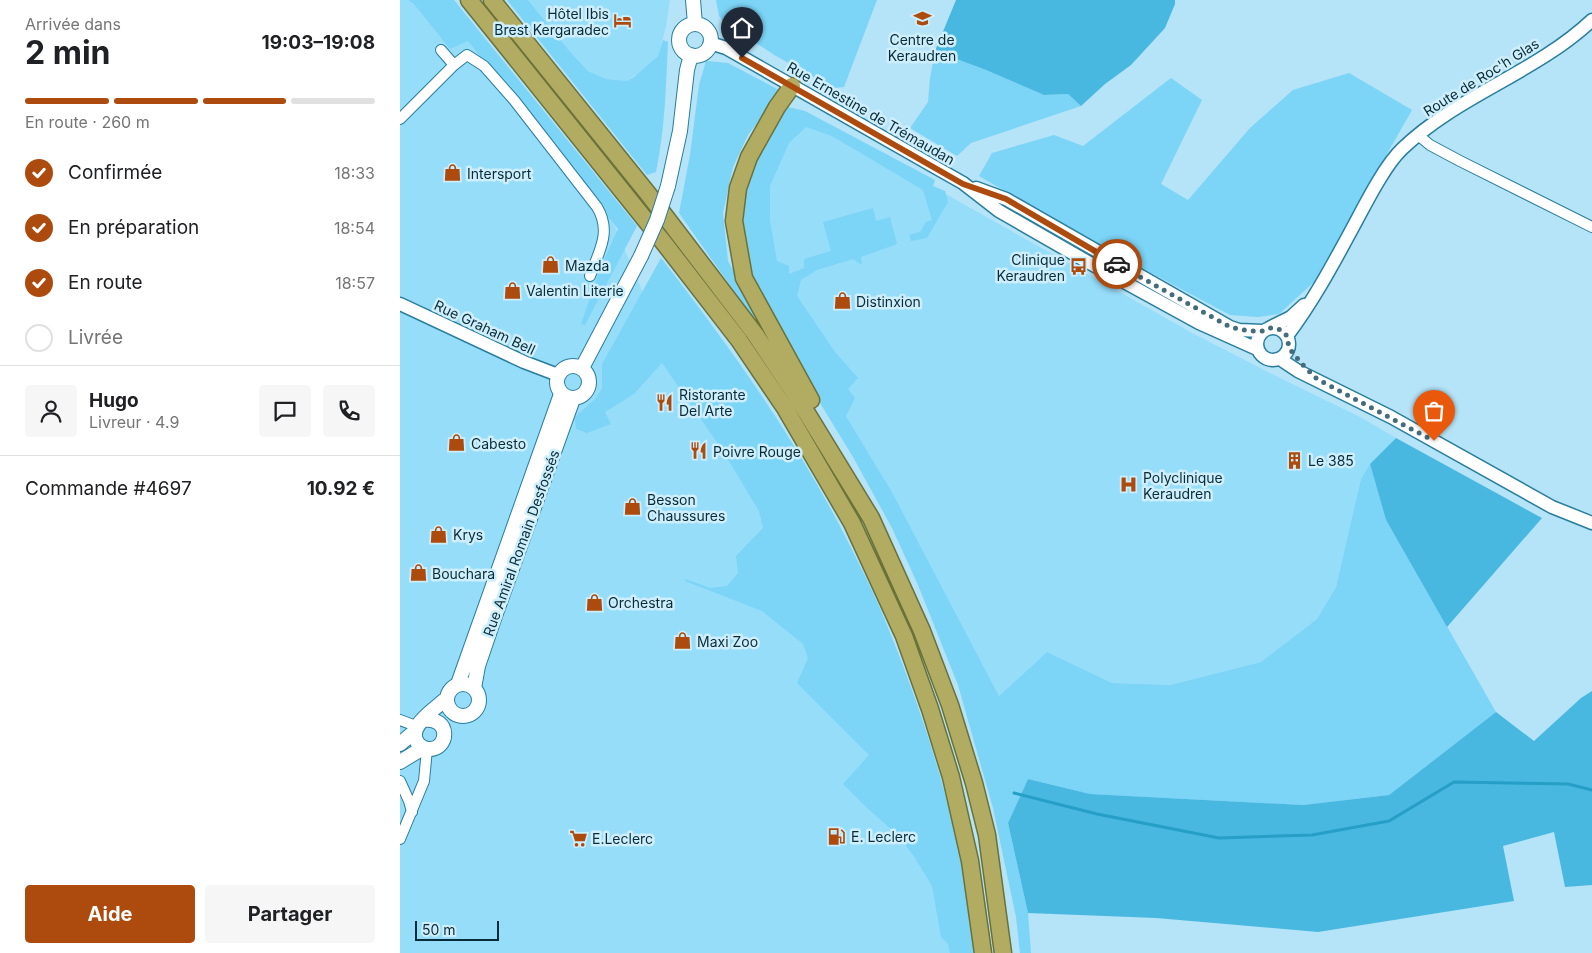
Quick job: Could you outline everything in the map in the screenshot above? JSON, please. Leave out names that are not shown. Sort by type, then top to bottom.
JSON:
[{"type":"highway","points":[[469,0],[739,340],[785,408],[852,523],[904,636],[933,717],[951,777],[970,861],[983,953]]},
{"type":"highway","points":[[492,0],[649,195],[755,334],[797,397],[871,518]]},
{"type":"highway","points":[[792,86],[777,107],[748,157],[738,188],[734,221],[744,278],[812,403],[871,518],[922,631],[950,705],[987,835],[1003,953]]},
{"type":"main road","points":[[693,0],[695,24]]},
{"type":"main road","points":[[695,24],[705,28],[710,38],[710,43],[705,52],[696,56],[682,49],[679,37],[686,27],[695,24]]},
{"type":"main road","points":[[582,368],[641,256],[657,220],[668,186],[680,131],[691,55]]},
{"type":"main road","points":[[576,366],[582,368],[588,376],[589,386],[583,395],[567,396],[557,386],[558,375],[566,367],[576,366]]},
{"type":"main road","name":"Rue Amiral Romain Desfossés","points":[[458,684],[567,396]]},
{"type":"main road","name":"Rue Amiral Romain Desfossés","points":[[474,688],[478,666],[567,396]]},
{"type":"main road","points":[[400,744],[446,699],[450,690],[458,684],[465,684],[474,688],[478,696],[478,705],[473,713],[464,717],[444,736],[437,747],[425,748],[400,762]]},
{"type":"main road","points":[[446,699],[447,706],[452,713],[464,717]]},
{"type":"main road","points":[[425,748],[415,740],[418,726],[431,718],[438,721],[443,728],[444,736]]},
{"type":"street","name":"Route de Roc'h Glas","points":[[1288,342],[1384,173],[1400,150],[1454,108],[1536,61],[1561,45],[1592,20]]},
{"type":"street","name":"Rue Ernestine de Trémaudan","points":[[710,43],[726,48],[963,184],[999,211],[1078,256],[1199,323],[1257,349]]},
{"type":"street","points":[[441,50],[454,65]]},
{"type":"street","points":[[400,118],[454,65],[467,55],[484,66],[526,114],[597,207],[604,220],[605,230],[590,276]]},
{"type":"street","points":[[1418,135],[1430,145],[1460,161],[1592,227]]},
{"type":"street","name":"Rue Ernestine de Trémaudan","points":[[963,184],[1006,199],[1230,327],[1239,330],[1265,330]]},
{"type":"street","name":"Route de Roc'h Glas","points":[[1265,330],[1291,316],[1314,295]]},
{"type":"street","name":"Rue Graham Bell","points":[[400,304],[516,358],[558,375]]},
{"type":"street","points":[[1288,342],[1285,354],[1280,359],[1272,360],[1267,360],[1259,354],[1256,343],[1265,330],[1276,328],[1283,331],[1302,364],[1317,379]]},
{"type":"street","points":[[1280,359],[1298,371],[1390,417],[1552,507],[1592,522]]},
{"type":"street","points":[[400,720],[418,726]]},
{"type":"street","points":[[400,839],[424,782],[425,748]]},
{"type":"street","points":[[400,781],[410,801],[412,814]]},
{"type":"shaded area","points":[[400,0],[439,0],[612,220],[672,361],[772,518],[872,755],[940,869],[953,953],[400,953]]},
{"type":"shaded area","points":[[408,0],[454,0],[637,226],[585,325],[581,324],[602,264],[618,229],[468,41],[450,49],[414,4]]},
{"type":"shaded area","points":[[507,0],[528,0],[588,71],[606,79],[627,81],[634,77],[658,56],[663,40],[668,42],[666,91],[656,172],[647,175]]},
{"type":"shaded area","points":[[528,0],[670,0],[666,27],[658,56],[627,81],[606,79],[588,71]]},
{"type":"shaded area","points":[[716,0],[877,0],[844,87],[833,88],[776,56],[724,22],[719,16]]},
{"type":"shaded area","points":[[956,0],[1175,0],[1175,4],[1165,28],[1131,65],[1105,84],[1081,106],[1068,94],[1044,95],[935,51]]},
{"type":"shaded area","points":[[935,51],[1044,95],[1068,94],[1081,106],[971,143],[957,156],[910,128],[928,102]]},
{"type":"shaded area","points":[[706,61],[728,63],[779,90],[777,97],[748,135],[733,167],[723,213],[728,261],[758,315],[753,318],[679,213],[690,155],[699,85]]},
{"type":"shaded area","points":[[1349,73],[1412,110],[1314,282],[1279,314],[1258,317],[1230,315],[1095,243],[979,176],[992,153],[1054,135],[1083,146],[1171,78],[1202,100],[1161,184],[1188,200],[1250,128],[1293,90]]},
{"type":"shaded area","points":[[788,107],[805,111],[935,180],[933,186],[945,191],[948,202],[927,238],[911,241],[909,235],[920,232],[926,222],[932,220],[923,190],[832,136],[806,127],[789,143],[770,186],[770,221],[777,261],[789,266],[789,274],[804,268],[804,259],[831,251],[823,222],[873,208],[876,221],[890,217],[897,244],[861,257],[862,265],[853,259],[817,270],[801,280],[797,296],[835,352],[858,378],[848,389],[855,398],[846,416],[892,492],[999,696],[1047,652],[1112,683],[1170,685],[1261,662],[1317,619],[1336,587],[1361,479],[1370,464],[1386,520],[1496,712],[1389,795],[1303,805],[1089,794],[1028,779],[1008,823],[1028,913],[1031,953],[1020,953],[1016,917],[993,808],[958,685],[918,585],[892,528],[853,457],[795,362],[750,274],[742,232],[747,182],[767,137]]},
{"type":"shaded area","name":"Polyclinique Keraudren","points":[[797,125],[825,126],[1194,334],[1360,417],[1396,438],[1370,464],[1361,479],[1336,587],[1317,619],[1261,662],[1170,685],[1112,683],[1047,652],[999,696],[892,492],[846,416],[779,296],[767,223],[771,168]]},
{"type":"shaded area","points":[[661,258],[743,368],[793,444],[838,523],[877,600],[920,712],[941,780],[958,849],[975,953],[950,953],[948,944],[941,937],[932,886],[915,858],[899,836],[843,784],[869,755],[797,683],[808,658],[803,644],[762,611],[685,581],[685,579],[710,588],[727,586],[738,573],[736,556],[763,528],[759,511],[721,448],[662,363],[634,394],[605,412],[611,424],[587,433],[576,429],[575,417],[596,398],[602,388],[602,364]]},
{"type":"shaded area","points":[[1396,438],[1542,518],[1447,627],[1386,520],[1370,464]]},
{"type":"shaded area","points":[[1592,691],[1592,885],[1565,887],[1554,832],[1503,846],[1514,901],[1318,932],[1156,918],[1028,913],[1008,823],[1028,779],[1090,794],[1303,805],[1389,795],[1496,712],[1534,741],[1581,698]]},
{"type":"waterway","points":[[1014,793],[1097,814],[1219,838],[1312,835],[1389,821],[1454,782],[1568,784],[1592,790]]},
{"type":"way so far","points":[[1117,264],[1230,327],[1249,331],[1276,328],[1283,331],[1287,336],[1289,348],[1317,379],[1434,441]]},
{"type":"place","name":"Centre de Keraudren","points":[[922,19]]},
{"type":"place","name":"Hôtel Ibis Brest Kergaradec","points":[[623,21]]},
{"type":"place","name":"Intersport","points":[[453,173]]},
{"type":"place","name":"Mazda","points":[[551,265]]},
{"type":"place","name":"Clinique Keraudren","points":[[1079,267]]},
{"type":"place","name":"Valentin Literie","points":[[512,290]]},
{"type":"place","name":"Distinxion","points":[[842,301]]},
{"type":"place","name":"Ristorante Del Arte","points":[[665,402]]},
{"type":"place","name":"Cabesto","points":[[457,443]]},
{"type":"place","name":"Poivre Rouge","points":[[699,451]]},
{"type":"place","name":"Le 385","points":[[1294,460]]},
{"type":"place","name":"Polyclinique Keraudren","points":[[1129,485]]},
{"type":"place","name":"Besson Chaussures","points":[[633,507]]},
{"type":"place","name":"Krys","points":[[439,534]]},
{"type":"place","name":"Bouchara","points":[[418,573]]},
{"type":"place","name":"Orchestra","points":[[594,602]]},
{"type":"place","name":"Maxi Zoo","points":[[683,641]]},
{"type":"place","name":"E. Leclerc","points":[[837,836]]},
{"type":"place","name":"E.Leclerc","points":[[578,838]]},
{"type":"route","points":[[742,58],[963,184],[1006,199],[1117,264]]}]
